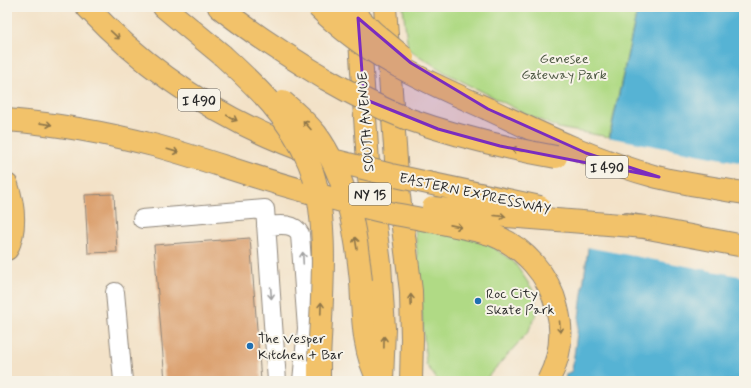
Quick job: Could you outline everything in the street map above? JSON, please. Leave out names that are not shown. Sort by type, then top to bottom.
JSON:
[{"type":"main road","name":"EASTERN EXPRESSWAY","points":[[87,7],[111,32],[146,62],[177,85],[204,103],[250,128],[279,141],[332,160],[391,175],[520,203],[646,227]]},
{"type":"main road","points":[[164,7],[222,55],[277,97],[302,119],[321,142],[332,162],[346,195],[354,229],[359,264],[367,347],[373,369],[379,381]]},
{"type":"main road","name":"I 490","points":[[219,7],[292,59],[377,106],[407,118],[444,131],[500,146],[744,193]]},
{"type":"main road","points":[[318,7],[344,31],[378,55],[424,80],[580,150],[659,177]]},
{"type":"main road","points":[[348,7],[373,32],[411,63],[441,83],[488,109]]},
{"type":"main road","name":"SOUTH AVENUE","points":[[358,7],[369,178],[380,264],[384,329],[382,381]]},
{"type":"main road","points":[[385,7],[398,188],[411,292],[411,381]]},
{"type":"main road","points":[[222,55],[260,91],[279,112],[297,138],[312,171],[320,207],[322,241],[319,371]]},
{"type":"main road","points":[[7,120],[74,128],[120,137],[158,147],[270,182],[379,210],[493,235],[519,250],[530,260],[543,276],[553,294],[561,331],[559,350],[554,369],[548,381]]},
{"type":"main road","points":[[7,185],[13,213],[12,230],[7,250]]},
{"type":"main road","points":[[309,192],[346,198],[493,215],[646,227]]},
{"type":"main road","name":"I 490","points":[[646,227],[744,246]]},
{"type":"street","points":[[142,219],[265,209],[277,381]]},
{"type":"street","points":[[266,226],[288,225],[296,228],[300,234],[302,243],[307,328],[302,381]]},
{"type":"street","points":[[115,292],[123,381]]},
{"type":"highlighted area","points":[[358,18],[411,63],[488,109],[586,153],[659,177],[500,146],[438,129],[364,99]]},
{"type":"green space","name":"Genesee Gateway Park","points":[[403,7],[638,7],[609,137],[558,128],[524,113],[446,73],[408,49]]},
{"type":"green space","name":"Roc City Skate Park","points":[[415,229],[484,241],[514,262],[533,290],[537,312],[528,332],[484,381],[438,381],[426,364]]},
{"type":"water","points":[[638,7],[744,7],[744,381],[565,381],[566,374],[572,371],[592,218]]},
{"type":"pier","points":[[607,137],[744,163],[744,277],[586,247],[590,217]]},
{"type":"building","points":[[114,194],[117,252],[88,253],[85,195]]},
{"type":"building","points":[[250,238],[261,381],[165,381],[154,245]]},
{"type":"place","name":"Roc City Skate Park","points":[[478,301]]},
{"type":"place","name":"The Vesper Kitchen + Bar","points":[[250,346]]}]
